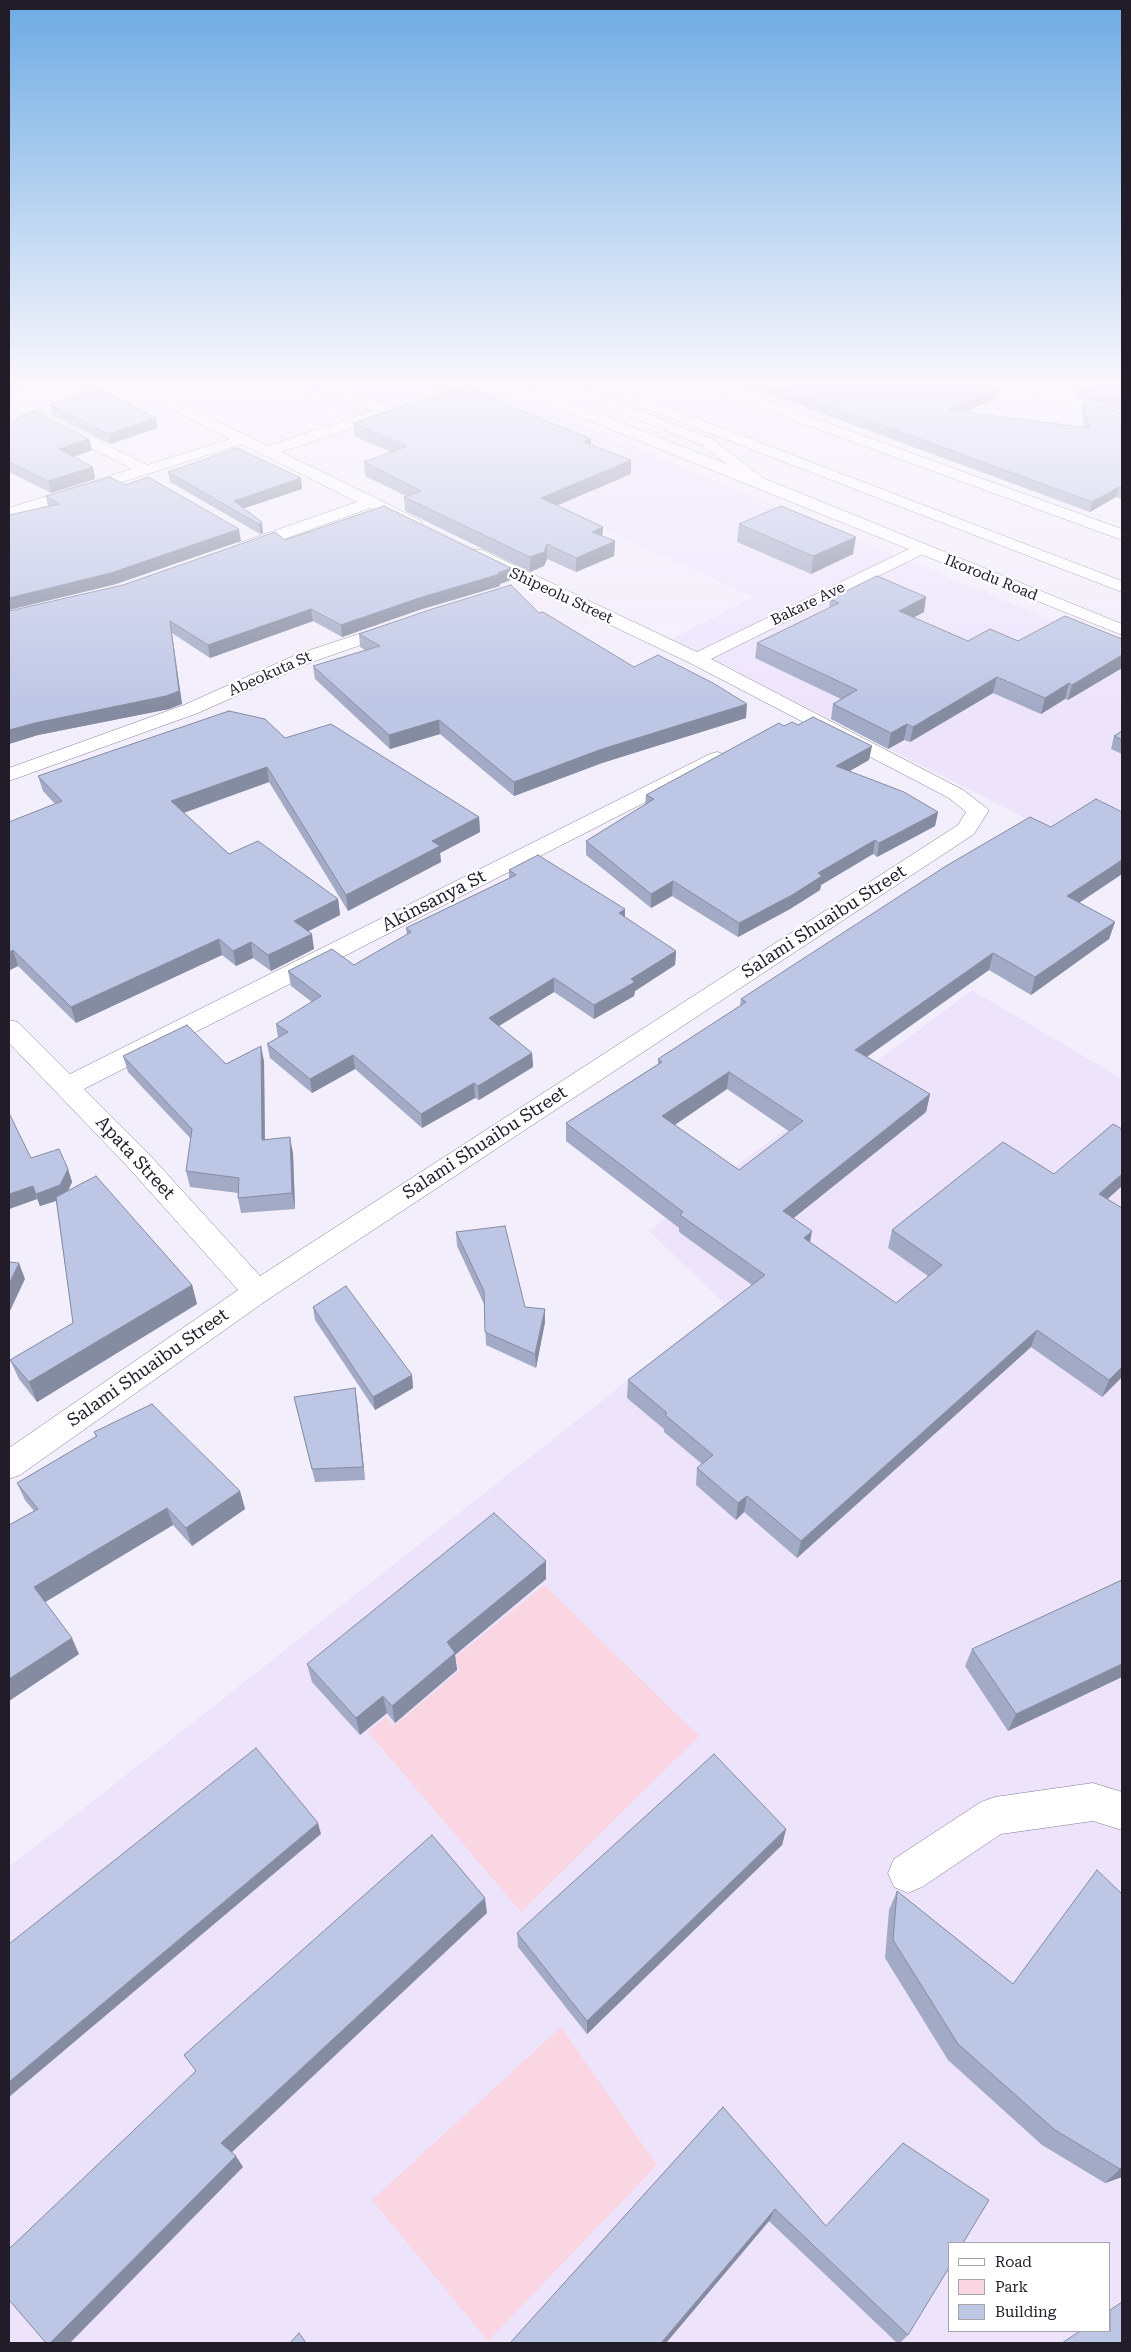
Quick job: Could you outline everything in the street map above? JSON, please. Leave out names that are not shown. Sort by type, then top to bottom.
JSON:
[{"type":"main road","points":[[9,513],[96,489]]},
{"type":"main road","points":[[345,489],[432,532]]},
{"type":"main road","name":"Ikorodu Road","points":[[776,489],[919,549],[1122,630]]},
{"type":"main road","points":[[867,489],[1122,587]]},
{"type":"main road","points":[[995,489],[1122,535]]},
{"type":"main road","points":[[231,552],[372,502]]},
{"type":"main road","points":[[242,532],[260,542]]},
{"type":"main road","name":"Shipeolu Street","points":[[458,545],[535,584],[697,659],[801,715],[956,794],[978,810],[966,829]]},
{"type":"main road","name":"Bakare Ave","points":[[697,659],[919,549]]},
{"type":"main road","points":[[508,592],[535,584]]},
{"type":"main road","name":"Abeokuta St","points":[[9,775],[191,710],[305,658],[407,622]]},
{"type":"main road","points":[[774,729],[801,715]]},
{"type":"main road","name":"Akinsanya St","points":[[68,1086],[739,746]]},
{"type":"main road","name":"Salami Shuaibu Street","points":[[9,1465],[257,1292],[966,829]]},
{"type":"main road","name":"Apata Street","points":[[9,1028],[68,1086],[137,1159],[257,1292]]},
{"type":"main road","points":[[908,1873],[995,1816],[1093,1802],[1122,1811]]},
{"type":"shaded area","points":[[513,489],[734,489],[1122,649],[1122,867],[672,639],[753,597]]},
{"type":"shaded area","points":[[972,990],[1122,1079],[1122,2343],[9,2343],[9,1867],[725,1304],[649,1231]]},
{"type":"green space","points":[[544,1585],[699,1736],[521,1912],[368,1732],[386,1717],[394,1726],[460,1670],[452,1660]]},
{"type":"green space","points":[[561,2027],[657,2165],[488,2341],[372,2200]]},
{"type":"building","points":[[70,489],[169,489],[239,529],[111,573],[9,598],[9,515],[59,504],[46,496]]},
{"type":"building","points":[[197,489],[270,489],[234,501],[262,522],[259,524]]},
{"type":"building","points":[[417,489],[563,489],[541,498],[603,527],[592,532],[615,541],[576,558],[547,544],[544,552],[530,557],[404,497],[421,491]]},
{"type":"building","points":[[1056,489],[1116,489],[1092,502]]},
{"type":"building","points":[[384,506],[511,568],[498,573],[500,574],[419,598],[341,625],[311,609],[208,645],[170,621],[179,691],[166,696],[9,730],[9,611],[123,585],[275,532],[285,540]]},
{"type":"building","points":[[781,506],[856,537],[813,556],[739,524]]},
{"type":"building","points":[[877,576],[926,597],[899,611],[968,641],[990,629],[1018,641],[1065,616],[1122,639],[1122,655],[1072,685],[1069,683],[1045,698],[997,677],[913,727],[907,724],[891,733],[833,704],[857,690],[757,643],[839,603],[830,599]]},
{"type":"building","points":[[511,585],[539,613],[543,612],[634,667],[658,655],[713,683],[747,704],[602,749],[514,782],[439,720],[389,735],[313,666],[380,646],[359,634]]},
{"type":"building","points":[[229,711],[265,719],[285,738],[331,724],[479,817],[432,841],[440,846],[346,895],[267,767],[171,801],[229,854],[258,841],[338,899],[294,921],[312,934],[268,955],[251,942],[233,951],[219,939],[71,1007],[13,950],[9,952],[9,822],[62,801],[38,776]]},
{"type":"building","points":[[813,717],[872,746],[836,766],[904,792],[938,812],[879,843],[875,840],[818,873],[822,876],[792,895],[739,923],[673,881],[651,894],[586,841],[654,799],[646,795],[779,723],[784,726],[792,722],[798,725]]},
{"type":"building","points":[[1122,731],[1122,740],[1114,736]]},
{"type":"building","points":[[1096,799],[1122,812],[1122,860],[1067,896],[1115,922],[1035,977],[993,953],[855,1050],[930,1094],[783,1211],[812,1231],[804,1238],[896,1303],[942,1265],[892,1230],[1003,1142],[1054,1174],[1113,1124],[1122,1129],[1122,1174],[1099,1194],[1122,1208],[1122,1367],[1109,1380],[1037,1330],[801,1541],[747,1496],[738,1503],[697,1468],[713,1455],[665,1415],[667,1413],[628,1380],[765,1275],[680,1215],[683,1212],[566,1123],[662,1062],[658,1059],[746,1002],[741,999],[946,866],[1030,817],[1051,827]],"holes":[[[729,1072],[803,1121],[739,1170],[662,1116]]]},
{"type":"building","points":[[538,855],[625,909],[619,913],[676,951],[631,979],[635,982],[594,1005],[554,978],[489,1018],[532,1053],[478,1086],[474,1083],[421,1114],[353,1055],[310,1079],[267,1044],[288,1032],[276,1024],[321,996],[288,971],[332,949],[354,965],[411,932],[406,928],[516,875],[509,870]]},
{"type":"building","points":[[187,1025],[226,1064],[261,1046],[262,1140],[290,1137],[292,1193],[238,1198],[239,1178],[186,1171],[192,1129],[123,1056]]},
{"type":"building","points":[[9,1113],[31,1158],[59,1149],[68,1169],[60,1185],[36,1194],[33,1186],[9,1194]]},
{"type":"building","points":[[96,1176],[192,1285],[29,1382],[10,1360],[73,1323],[56,1197]]},
{"type":"building","points":[[505,1226],[525,1307],[545,1309],[535,1354],[485,1332],[484,1291],[456,1232]]},
{"type":"building","points":[[9,1262],[19,1263],[9,1284]]},
{"type":"building","points":[[346,1286],[412,1375],[373,1397],[313,1307]]},
{"type":"building","points":[[355,1388],[363,1467],[312,1469],[294,1397]]},
{"type":"building","points":[[152,1404],[240,1491],[186,1528],[167,1508],[34,1587],[72,1638],[9,1679],[9,1525],[38,1509],[17,1483],[97,1436],[94,1432]]},
{"type":"building","points":[[494,1513],[546,1561],[447,1642],[455,1653],[392,1706],[383,1696],[356,1718],[307,1664]]},
{"type":"building","points":[[1122,1580],[1122,1664],[1016,1714],[972,1649]]},
{"type":"building","points":[[256,1748],[318,1823],[9,2082],[9,1944]]},
{"type":"building","points":[[714,1754],[786,1829],[587,2021],[517,1933]]},
{"type":"building","points":[[432,1835],[485,1898],[221,2143],[236,2156],[50,2343],[46,2343],[9,2300],[9,2249],[196,2071],[184,2055]]},
{"type":"building","points":[[1097,1870],[1122,1894],[1122,2168],[1120,2169],[1055,2130],[958,2044],[893,1940],[897,1891],[1013,1984]]},
{"type":"building","points":[[723,2107],[826,2226],[903,2143],[989,2200],[964,2242],[948,2242],[948,2269],[908,2335],[775,2209],[661,2343],[510,2343]]},
{"type":"building","points":[[1122,2302],[1122,2343],[1062,2343],[1078,2332],[1111,2332],[1111,2309]]},
{"type":"building","points":[[299,2333],[306,2343],[290,2343]]}]
